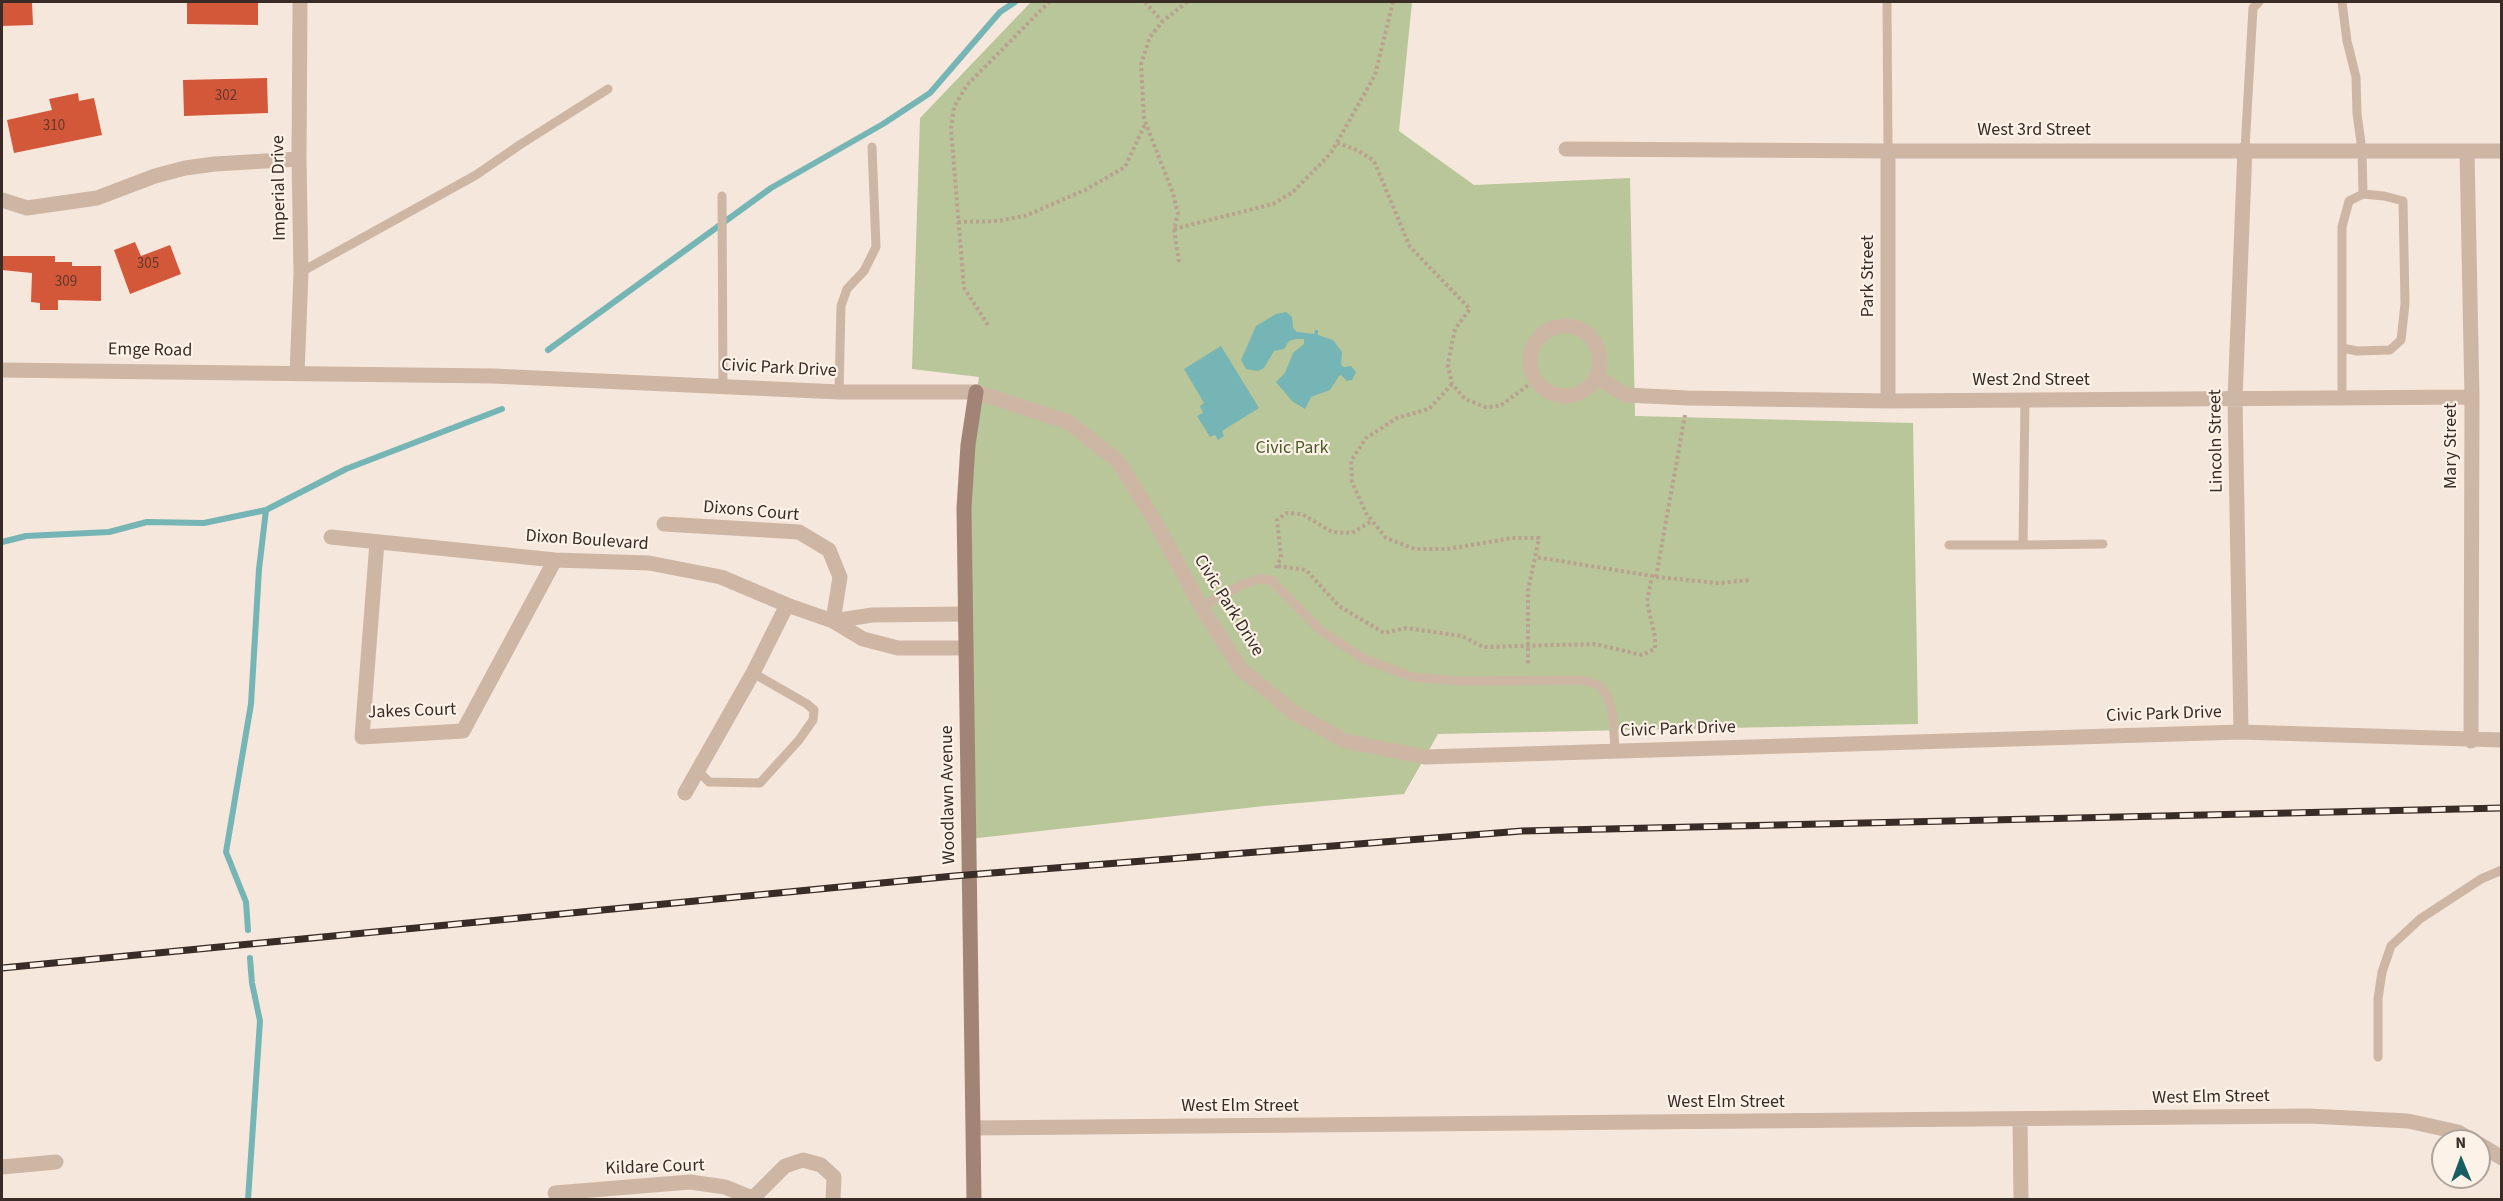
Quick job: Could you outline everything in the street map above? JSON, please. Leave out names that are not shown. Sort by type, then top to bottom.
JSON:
[{"type":"street","name":"Imperial Drive","points":[[297,374],[301,272],[300,2]]},
{"type":"street","name":"West 3rd Street","points":[[1566,149],[2502,151]]},
{"type":"street","name":"Lincoln Street","points":[[2241,732],[2235,399],[2245,149]]},
{"type":"street","name":"Park Street","points":[[1888,151],[1888,400]]},
{"type":"street","name":"Mary Street","points":[[2467,151],[2472,397],[2471,741]]},
{"type":"street","points":[[2,200],[27,207],[85,200],[185,168],[299,159]]},
{"type":"street","points":[[1561,326],[1582,330],[1591,337],[1600,356],[1596,377],[1589,387],[1578,394],[1554,395],[1543,389],[1535,380],[1530,369],[1530,357],[1533,345],[1545,332],[1561,326]]},
{"type":"street","name":"Emge Road","points":[[2,370],[297,374]]},
{"type":"street","name":"Civic Park Drive","points":[[297,374],[494,376],[839,392],[976,392],[1068,422],[1118,462],[1156,523],[1201,607],[1240,668],[1293,712],[1345,741],[1425,757],[2241,732],[2471,741],[2502,740]]},
{"type":"street","name":"West 2nd Street","points":[[1596,377],[1626,395],[1688,398],[2025,400],[2472,397]]},
{"type":"street","name":"Woodlawn Avenue","points":[[974,1200],[964,508],[968,445],[976,392]]},
{"type":"street","name":"Dixons Court","points":[[664,524],[800,532],[829,550],[840,576],[833,621]]},
{"type":"street","name":"Dixon Boulevard","points":[[331,537],[555,560],[649,563],[720,577],[833,621],[863,639],[898,648],[966,648]]},
{"type":"street","name":"Jakes Court","points":[[377,542],[362,737],[463,731],[555,560]]},
{"type":"street","points":[[685,793],[753,673],[787,605]]},
{"type":"street","name":"Dixon Boulevard","points":[[833,621],[872,615],[966,614]]},
{"type":"street","name":"West Elm Street","points":[[974,1128],[2320,1116],[2409,1121],[2445,1129]]},
{"type":"street","points":[[2020,1120],[2021,1200]]},
{"type":"street","name":"Kildare Court","points":[[555,1193],[690,1182],[725,1186],[756,1198],[786,1166],[803,1160],[821,1165],[834,1177],[833,1200]]},
{"type":"street","points":[[2,1167],[56,1162]]},
{"type":"lane","points":[[1887,2],[1888,151]]},
{"type":"lane","points":[[2245,149],[2253,8],[2259,2]]},
{"type":"lane","points":[[2342,2],[2347,41],[2356,77],[2363,194]]},
{"type":"lane","points":[[301,272],[476,175],[608,89]]},
{"type":"lane","points":[[839,392],[841,306],[847,289],[864,271],[876,248],[873,147]]},
{"type":"lane","points":[[2342,348],[2357,351],[2390,350],[2400,340],[2405,304],[2403,201],[2363,194],[2349,201],[2342,227],[2342,348],[2342,398]]},
{"type":"lane","points":[[722,196],[723,386]]},
{"type":"lane","points":[[2024,545],[2025,400]]},
{"type":"lane","points":[[1949,545],[2103,544]]},
{"type":"lane","points":[[1201,607],[1241,585],[1258,579],[1271,580],[1320,630],[1364,659],[1412,677],[1459,681],[1583,680],[1600,686],[1608,698],[1613,715],[1615,751]]},
{"type":"lane","points":[[698,771],[709,782],[760,783],[799,740],[813,720],[814,710],[807,704],[753,673]]},
{"type":"lane","points":[[2378,1058],[2378,999],[2382,972],[2391,946],[2420,919],[2481,879],[2502,870]]},
{"type":"path","points":[[988,325],[964,288],[951,129],[954,107],[967,85],[1049,2]]},
{"type":"path","points":[[1145,2],[1162,21]]},
{"type":"path","points":[[1179,262],[1174,229],[1178,214],[1173,193],[1145,124],[1141,64],[1150,38],[1162,21],[1187,2]]},
{"type":"path","points":[[1174,229],[1274,204],[1293,192],[1330,153],[1375,75],[1393,2]]},
{"type":"path","points":[[958,222],[997,221],[1025,216],[1085,190],[1125,167],[1145,124]]},
{"type":"path","points":[[1336,143],[1357,150],[1374,161],[1410,247],[1470,309],[1455,328],[1450,348],[1448,366],[1452,384],[1466,399],[1485,406],[1500,406],[1535,380]]},
{"type":"path","points":[[1452,384],[1429,409],[1397,418],[1366,438],[1351,460],[1352,482],[1366,513],[1386,538],[1415,549],[1447,549],[1512,538],[1539,538],[1528,591],[1528,681]]},
{"type":"path","points":[[1277,566],[1306,570],[1339,606],[1384,633],[1406,628],[1462,636],[1483,647],[1595,644],[1642,656],[1655,649],[1656,637],[1647,602],[1654,577],[1688,398]]},
{"type":"path","points":[[1271,580],[1281,557],[1277,520],[1286,513],[1302,514],[1332,532],[1352,533],[1372,521]]},
{"type":"path","points":[[1535,558],[1654,577],[1718,583],[1751,580]]},
{"type":"green space","name":"Civic Park","points":[[1031,2],[1412,2],[1399,131],[1474,185],[1630,178],[1635,416],[1913,423],[1918,724],[1438,734],[1404,794],[1264,806],[969,839],[968,445],[979,377],[912,369],[920,118]]},
{"type":"water","points":[[1286,312],[1292,317],[1293,328],[1297,332],[1314,334],[1315,330],[1318,330],[1318,335],[1333,340],[1342,352],[1341,365],[1351,366],[1356,372],[1352,380],[1347,381],[1341,375],[1339,376],[1330,390],[1311,397],[1305,409],[1292,401],[1276,382],[1285,373],[1293,353],[1304,344],[1304,339],[1289,341],[1284,349],[1274,351],[1264,368],[1258,371],[1246,369],[1241,360],[1256,326],[1276,314]]},
{"type":"water","points":[[1221,346],[1259,408],[1222,431],[1224,436],[1218,440],[1215,435],[1210,437],[1197,416],[1203,413],[1200,406],[1204,403],[1184,369]]},
{"type":"building","points":[[2,2],[32,2],[33,25],[2,26]]},
{"type":"building","points":[[187,2],[258,2],[258,25],[187,24]]},
{"type":"building","points":[[267,78],[268,113],[184,116],[183,80]]},
{"type":"building","points":[[78,93],[79,101],[94,98],[102,135],[14,153],[7,120],[52,110],[49,99]]},
{"type":"building","points":[[135,242],[141,256],[170,245],[181,274],[130,294],[114,250]]},
{"type":"building","points":[[2,256],[55,256],[55,262],[72,262],[72,266],[101,266],[101,301],[58,300],[58,310],[40,310],[40,303],[31,302],[32,273],[2,270]]},
{"type":"waterway","points":[[548,350],[771,188],[883,124],[930,93],[1000,12],[1015,2]]},
{"type":"waterway","points":[[2,542],[26,536],[109,532],[147,522],[204,523],[266,510],[346,469],[502,409]]},
{"type":"waterway","points":[[248,930],[246,902],[226,852],[251,704],[259,569],[266,510]]},
{"type":"waterway","points":[[248,1200],[260,1021],[252,983],[250,958]]},
{"type":"railway","points":[[2,968],[954,876],[1522,831],[2502,808]]}]
